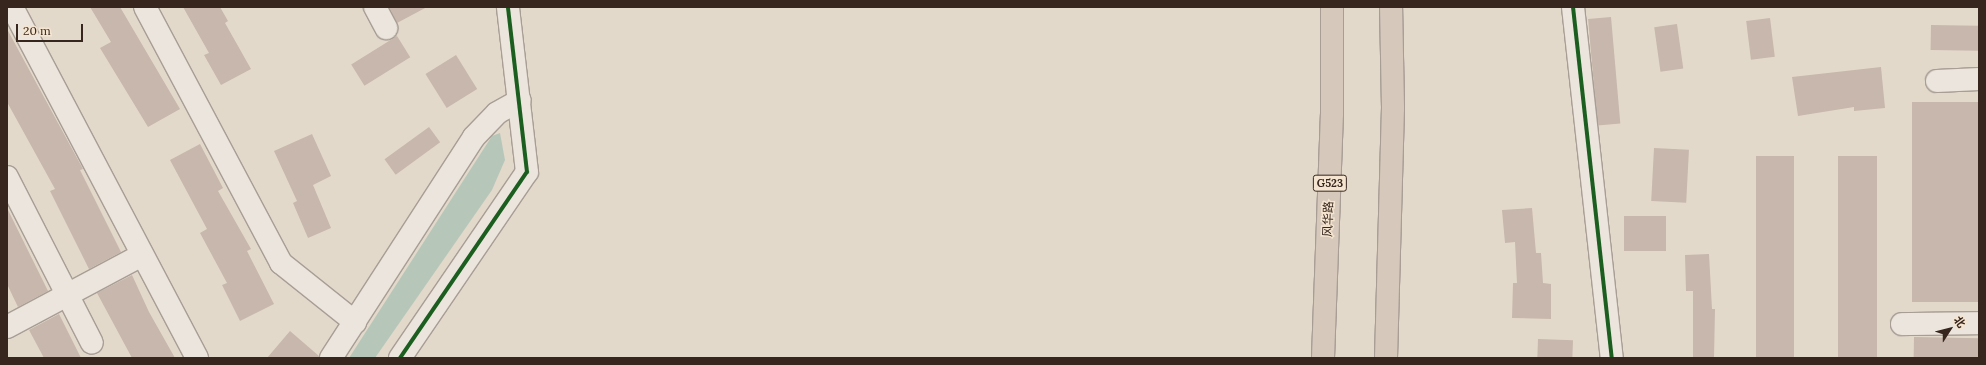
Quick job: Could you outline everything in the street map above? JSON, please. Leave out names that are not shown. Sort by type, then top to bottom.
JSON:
[{"type":"highway","name":"风华路","points":[[1323,358],[1332,114],[1332,7]]},
{"type":"highway","points":[[1386,358],[1393,108],[1391,7]]},
{"type":"street","points":[[12,7],[196,358]]},
{"type":"street","points":[[145,7],[281,263],[355,322]]},
{"type":"street","points":[[375,7],[386,28]]},
{"type":"street","points":[[400,358],[527,172],[520,100],[508,7]]},
{"type":"street","points":[[1573,7],[1612,358]]},
{"type":"street","points":[[1938,81],[1979,79]]},
{"type":"street","points":[[331,358],[474,137],[497,113],[520,100]]},
{"type":"street","points":[[7,176],[92,343]]},
{"type":"street","points":[[7,327],[142,255]]},
{"type":"street","points":[[1902,324],[1979,323]]},
{"type":"shaded area","points":[[500,133],[505,160],[492,190],[375,358],[349,358],[492,136]]},
{"type":"building","points":[[90,7],[120,7],[180,109],[148,127],[100,48],[111,42]]},
{"type":"building","points":[[183,7],[220,7],[228,21],[225,23],[251,69],[221,85],[204,55],[209,53]]},
{"type":"building","points":[[389,7],[427,7],[397,23]]},
{"type":"building","points":[[1611,17],[1620,124],[1597,126],[1588,19]]},
{"type":"building","points":[[1770,18],[1775,57],[1751,60],[1746,21]]},
{"type":"building","points":[[1677,24],[1683,69],[1660,72],[1654,27]]},
{"type":"building","points":[[1931,25],[1979,26],[1979,51],[1931,50]]},
{"type":"building","points":[[7,29],[83,169],[80,170],[121,252],[89,269],[50,191],[55,189],[7,102]]},
{"type":"building","points":[[397,36],[410,57],[364,86],[351,65]]},
{"type":"building","points":[[456,55],[477,89],[447,108],[425,74]]},
{"type":"building","points":[[1881,67],[1885,108],[1854,111],[1854,107],[1798,116],[1792,77]]},
{"type":"building","points":[[1912,102],[1979,102],[1979,302],[1912,302]]},
{"type":"building","points":[[429,127],[440,142],[396,175],[385,159]]},
{"type":"building","points":[[312,134],[331,176],[313,185],[331,228],[308,238],[293,203],[297,201],[274,151]]},
{"type":"building","points":[[200,144],[223,188],[218,191],[251,249],[247,251],[274,304],[240,321],[222,285],[227,283],[200,233],[207,229],[170,160]]},
{"type":"building","points":[[1654,148],[1689,150],[1686,203],[1651,201]]},
{"type":"building","points":[[1756,156],[1794,156],[1794,358],[1756,358]]},
{"type":"building","points":[[1838,156],[1877,156],[1877,358],[1838,358]]},
{"type":"building","points":[[7,208],[48,291],[18,307],[7,284]]},
{"type":"building","points":[[1532,208],[1536,253],[1541,253],[1543,283],[1551,284],[1551,319],[1512,318],[1513,283],[1517,283],[1515,242],[1505,243],[1502,210]]},
{"type":"building","points":[[1624,216],[1666,216],[1666,251],[1624,251]]},
{"type":"building","points":[[1709,254],[1712,309],[1715,309],[1714,358],[1693,358],[1693,291],[1686,291],[1685,255]]},
{"type":"building","points":[[132,275],[149,312],[175,358],[132,358],[97,293]]},
{"type":"building","points":[[59,314],[81,358],[44,358],[29,330]]},
{"type":"building","points":[[290,331],[319,356],[319,358],[267,358]]},
{"type":"building","points":[[1914,337],[1979,338],[1979,358],[1914,358]]},
{"type":"building","points":[[1538,339],[1573,340],[1572,358],[1537,358]]},
{"type":"cycle path","points":[[400,358],[527,172],[508,7]]},
{"type":"cycle path","points":[[1573,7],[1612,358]]}]
